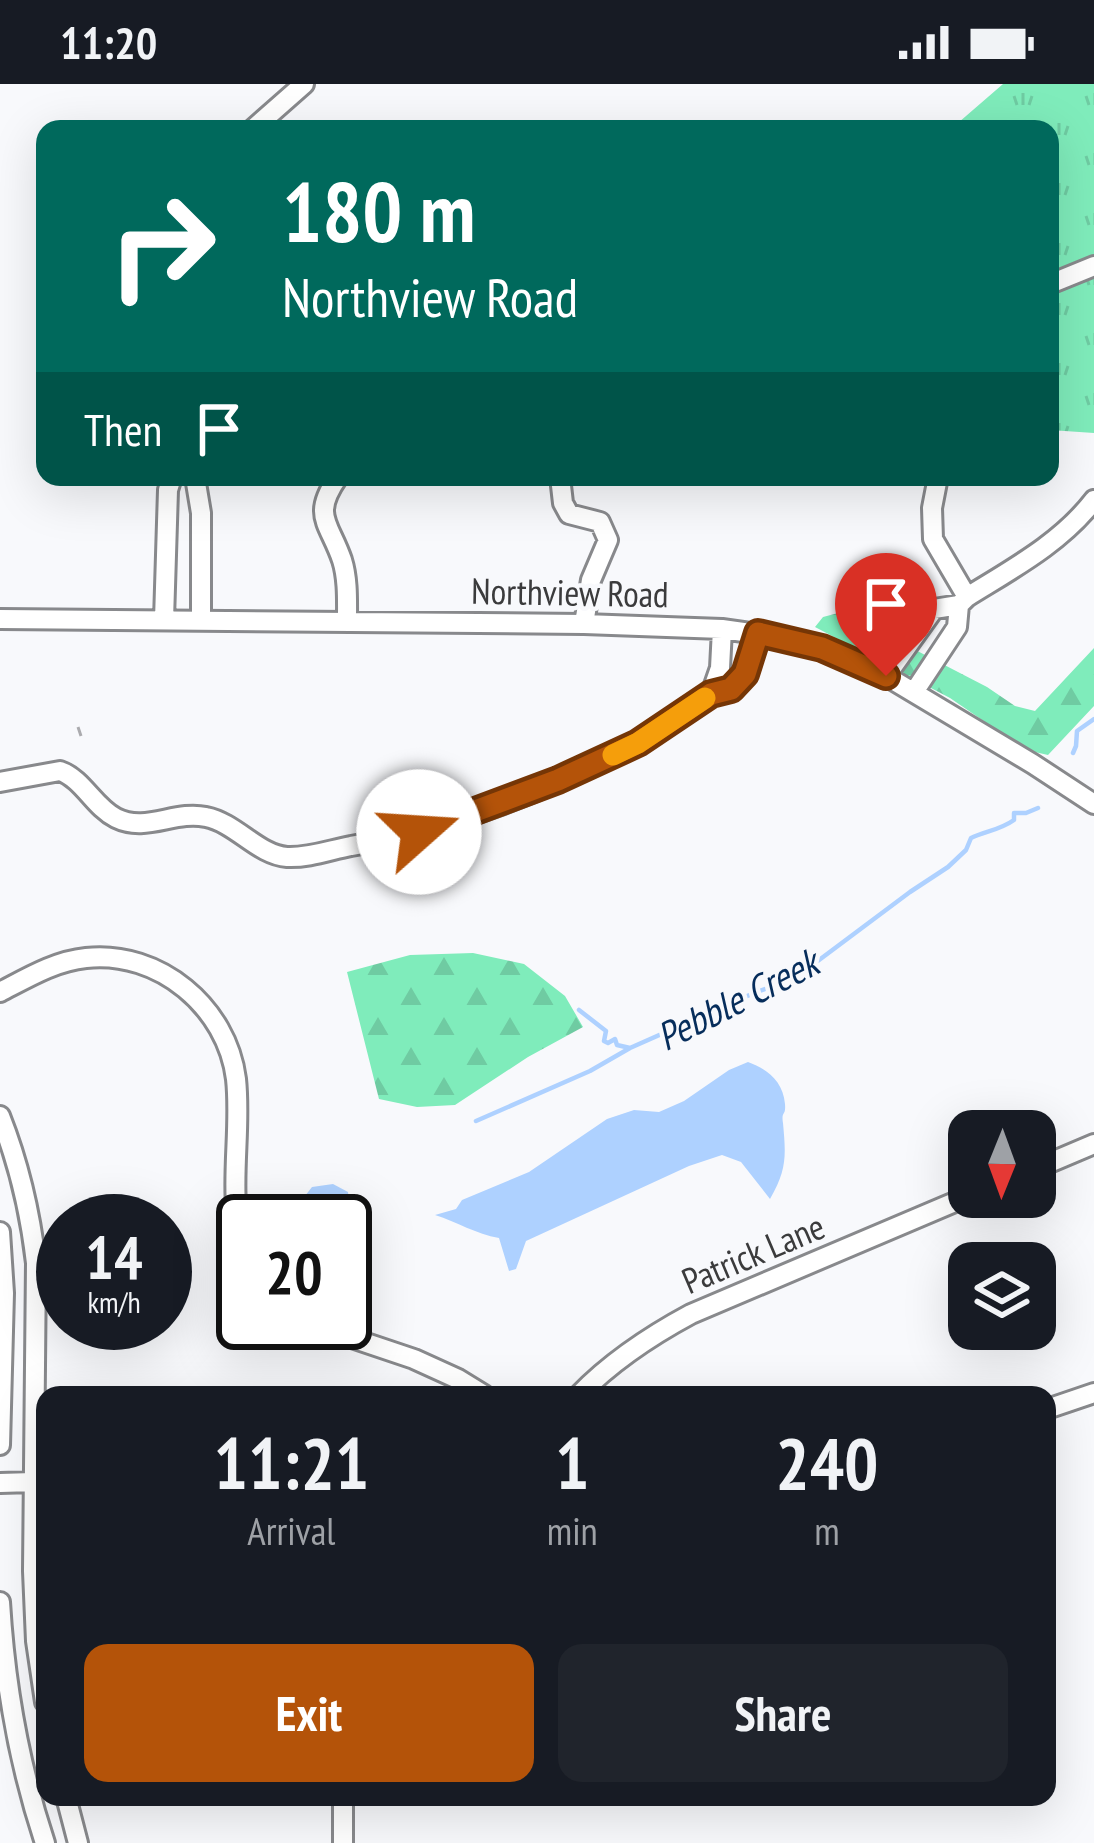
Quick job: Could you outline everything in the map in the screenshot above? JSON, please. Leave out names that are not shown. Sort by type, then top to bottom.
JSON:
[{"type":"street","points":[[263,120],[304,84]]},
{"type":"street","points":[[1059,280],[1094,266]]},
{"type":"street","points":[[164,620],[169,486]]},
{"type":"street","points":[[196,486],[201,620]]},
{"type":"street","points":[[332,486],[323,513],[342,562],[347,620]]},
{"type":"street","points":[[561,486],[569,514],[600,523],[608,540],[591,580],[584,624]]},
{"type":"street","points":[[914,692],[956,626],[963,601],[933,539],[936,486]]},
{"type":"street","points":[[886,676],[934,609],[963,601],[1043,549],[1094,500]]},
{"type":"street","name":"Northview Road","points":[[0,619],[584,624],[758,633],[822,648],[886,676],[1094,804]]},
{"type":"street","points":[[711,694],[720,668],[722,629]]},
{"type":"street","points":[[0,782],[60,771],[118,819],[143,825],[172,817],[207,817],[282,857],[306,856],[419,832],[529,792],[638,743],[711,694],[731,689],[745,674],[758,633]]},
{"type":"street","points":[[0,992],[40,971],[87,957],[140,964],[169,975],[189,991],[208,1012],[231,1053],[236,1089],[236,1194]]},
{"type":"street","points":[[0,1116],[6,1148],[30,1214],[35,1263],[36,1534]]},
{"type":"street","points":[[1056,1160],[1094,1144]]},
{"type":"street","name":"Patrick Lane","points":[[589,1386],[657,1332],[691,1314],[948,1205]]},
{"type":"street","points":[[0,1232],[4,1293],[0,1444]]},
{"type":"street","points":[[372,1345],[414,1359],[466,1386]]},
{"type":"street","points":[[1056,1406],[1094,1393]]},
{"type":"street","points":[[0,1483],[33,1482]]},
{"type":"street","points":[[36,1603],[0,1603],[14,1722],[45,1843]]},
{"type":"street","points":[[68,1806],[78,1843]]},
{"type":"street","points":[[343,1806],[343,1843]]},
{"type":"path","points":[[78,727],[81,736]]},
{"type":"green space","points":[[1003,84],[1094,84],[1094,433],[1059,431],[1059,120],[961,120]]},
{"type":"green space","points":[[842,612],[1015,706],[1035,711],[1094,648],[1094,706],[1048,755],[1026,750],[950,698],[815,627],[823,617]]},
{"type":"green space","points":[[473,953],[524,964],[565,996],[583,1027],[455,1105],[417,1107],[379,1099],[347,972],[410,955]]},
{"type":"water","points":[[748,1062],[773,1077],[785,1104],[784,1162],[770,1199],[741,1162],[722,1155],[526,1241],[516,1269],[509,1271],[499,1238],[435,1215],[529,1172],[607,1119],[634,1110],[659,1112]]},
{"type":"water","points":[[333,1184],[348,1194],[306,1194],[312,1187]]},
{"type":"waterway","name":"Pebble Creek","points":[[1073,753],[1077,731],[1094,719]]},
{"type":"waterway","name":"Pebble Creek","points":[[476,1121],[590,1071],[630,1048],[795,978],[948,867],[971,838],[1009,823],[1014,813],[1038,808]]},
{"type":"waterway","points":[[579,1010],[606,1031],[604,1041],[615,1039],[617,1045],[630,1048]]},
{"type":"slow traffic","points":[[613,755],[705,698]]},
{"type":"route","points":[[419,832],[558,780],[638,743],[711,694],[731,689],[745,674],[758,633],[822,648],[886,676]]}]
